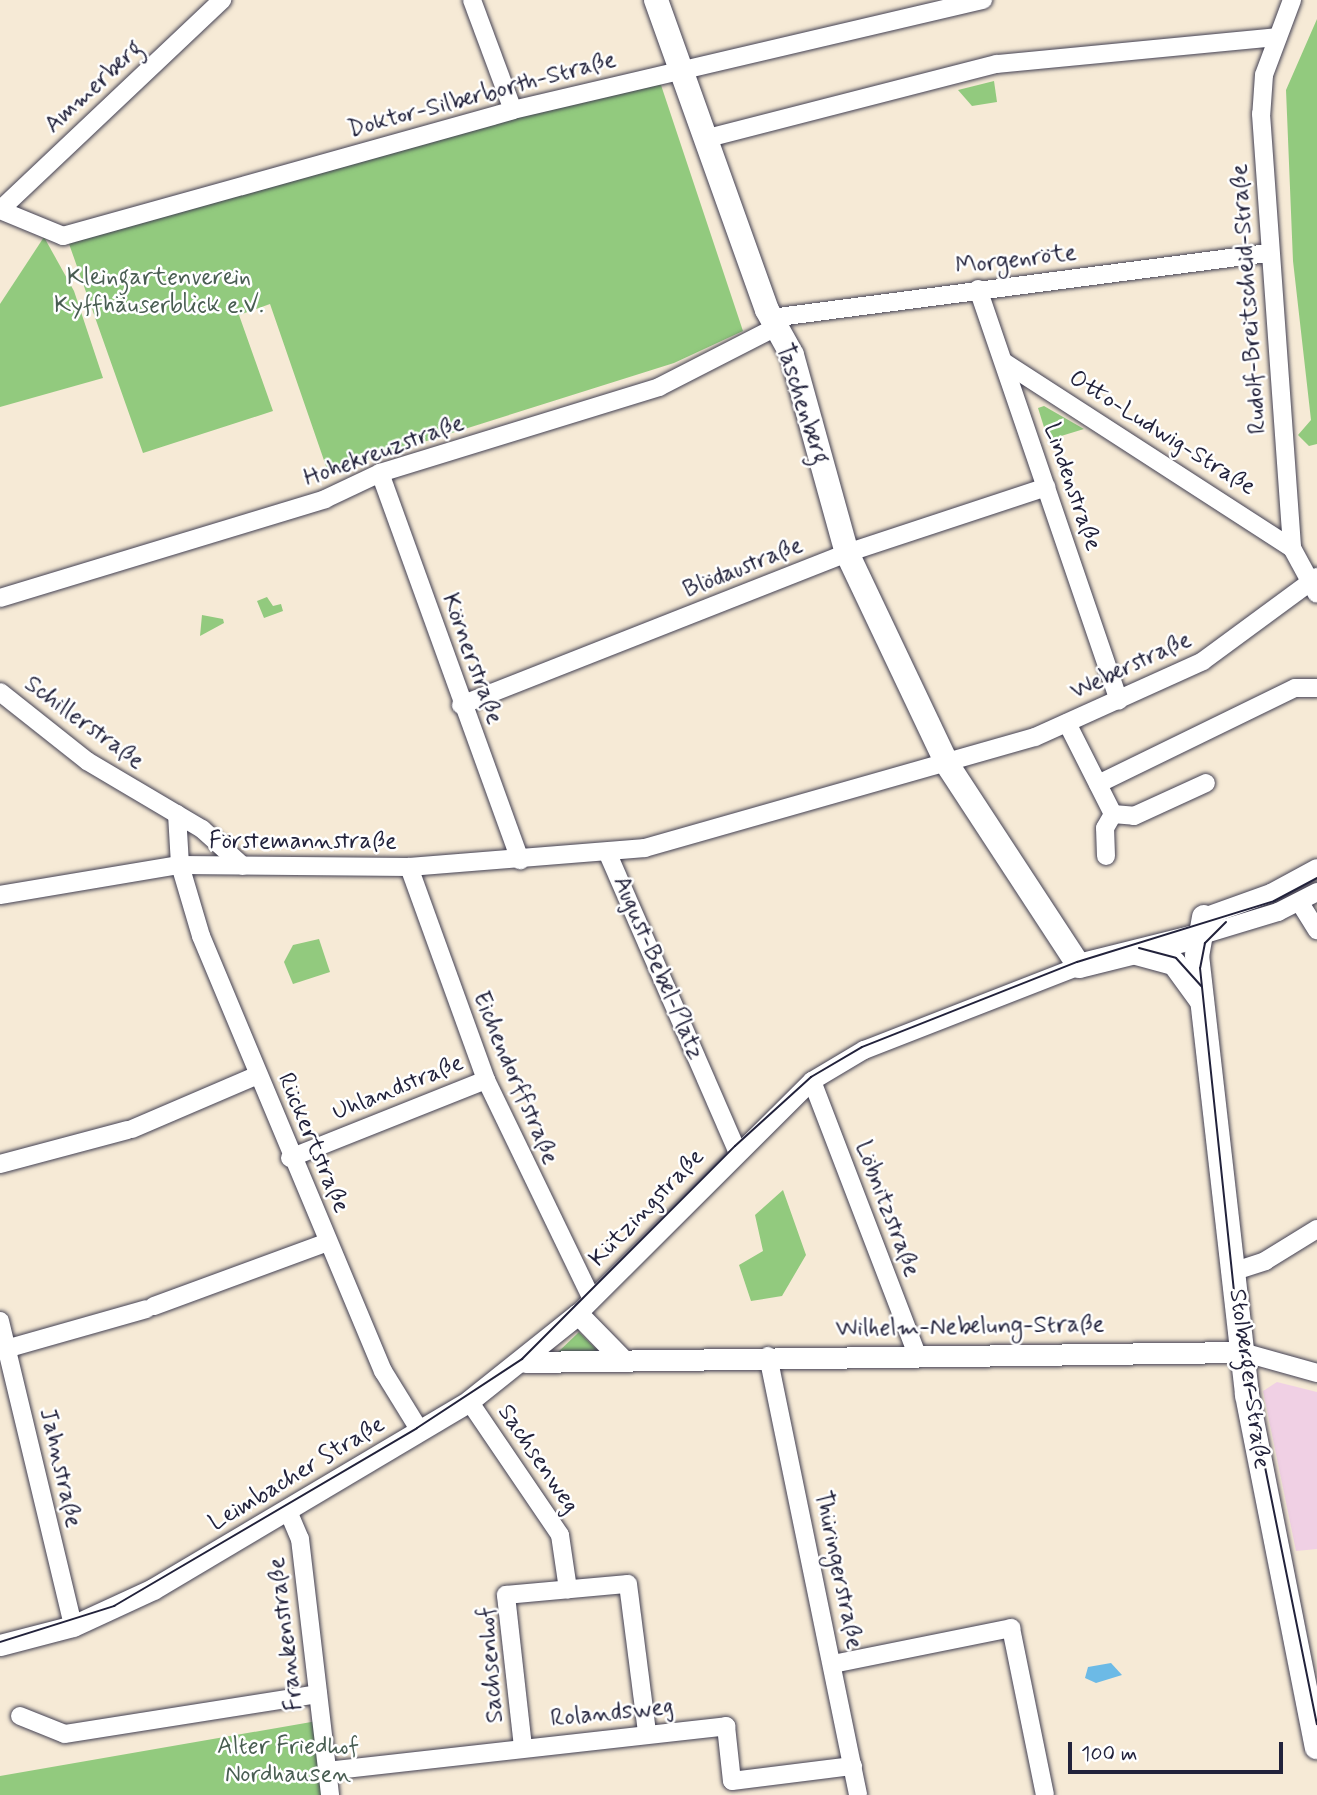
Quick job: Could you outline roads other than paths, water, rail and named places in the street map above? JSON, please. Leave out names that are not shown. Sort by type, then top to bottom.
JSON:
[{"type":"main road","name":"Taschenberg","points":[[656,0],[685,68],[773,323],[792,355],[846,553],[947,764]]},
{"type":"main road","points":[[947,764],[1079,966],[1124,952],[1135,941],[1201,926]]},
{"type":"main road","name":"Stolberger Straße","points":[[1201,926],[1205,1008],[1242,1352],[1317,1747]]},
{"type":"main road","name":"Stolberger Straße","points":[[1124,952],[1174,962],[1205,1008]]},
{"type":"street","name":"Ammerberg","points":[[0,210],[222,0]]},
{"type":"street","points":[[472,0],[513,110]]},
{"type":"street","name":"Doktor-Silberborth-Straße","points":[[0,210],[63,236],[513,110],[983,0]]},
{"type":"street","name":"Rudolf-Breitscheid-Straße","points":[[1292,0],[1261,93],[1268,253],[1292,548],[1314,584]]},
{"type":"street","points":[[708,138],[997,64],[1278,37]]},
{"type":"street","name":"Morgenröte","points":[[773,323],[978,289],[1268,253]]},
{"type":"street","name":"Lindenstraße","points":[[978,289],[1119,701]]},
{"type":"street","name":"Hohekreuzstraße","points":[[0,598],[325,499],[380,473],[659,387],[773,323]]},
{"type":"street","name":"Otto-Ludwig-Straße","points":[[1004,362],[1292,548]]},
{"type":"street","name":"Körnerstraße","points":[[380,473],[461,705],[520,860]]},
{"type":"street","name":"Blödaustraße","points":[[461,705],[846,553],[1046,487]]},
{"type":"street","name":"Weberstraße","points":[[947,764],[1067,723],[1203,661],[1314,584]]},
{"type":"street","points":[[1098,784],[1295,688],[1317,688]]},
{"type":"street","name":"Schillerstraße","points":[[0,692],[87,761],[177,814],[243,866]]},
{"type":"street","points":[[1067,723],[1113,814]]},
{"type":"street","name":"August-Bebel-Platz","points":[[737,1150],[608,854],[947,764]]},
{"type":"street","points":[[1113,814],[1134,816],[1206,783]]},
{"type":"street","points":[[177,814],[180,865]]},
{"type":"street","points":[[1106,856],[1105,828],[1113,814]]},
{"type":"street","name":"Förstemannstraße","points":[[0,895],[180,865],[409,867],[608,854]]},
{"type":"street","name":"Rückertstraße","points":[[180,865],[290,1158],[383,1371],[420,1431]]},
{"type":"street","name":"Eichendorffstraße","points":[[409,867],[486,1080],[585,1306]]},
{"type":"street","points":[[1201,926],[1317,868]]},
{"type":"street","points":[[1201,926],[1300,903],[1317,892]]},
{"type":"street","points":[[1300,903],[1317,930]]},
{"type":"street","points":[[737,1150],[812,1081],[864,1050],[1079,966]]},
{"type":"street","points":[[0,1164],[130,1129],[258,1075]]},
{"type":"street","name":"Uhlandstraße","points":[[290,1158],[486,1080]]},
{"type":"street","name":"Löbnitzstraße","points":[[812,1081],[917,1354]]},
{"type":"street","name":"Kützingstraße","points":[[585,1306],[737,1150]]},
{"type":"street","points":[[1235,1271],[1265,1261],[1317,1229]]},
{"type":"street","points":[[6,1349],[150,1307],[328,1242]]},
{"type":"street","points":[[585,1306],[621,1358]]},
{"type":"street","name":"Leimbacher Straße","points":[[0,1645],[73,1626],[153,1589],[288,1511],[469,1401],[525,1362],[585,1306]]},
{"type":"street","name":"Jahnstraße","points":[[0,1321],[73,1626]]},
{"type":"street","name":"Wilhelm-Nebelung-Straße","points":[[525,1362],[621,1358],[1242,1352],[1317,1373]]},
{"type":"street","name":"Thüringerstraße","points":[[768,1356],[858,1795]]},
{"type":"street","name":"Sachsenweg","points":[[469,1401],[561,1535],[568,1589]]},
{"type":"street","name":"Frankenstraße","points":[[288,1511],[300,1539],[330,1795]]},
{"type":"street","name":"Sachsenhof","points":[[523,1747],[506,1595],[628,1584],[647,1733]]},
{"type":"street","points":[[833,1664],[1011,1628],[1045,1795]]},
{"type":"street","points":[[20,1716],[65,1734],[318,1694]]},
{"type":"street","name":"Rolandsweg","points":[[327,1771],[726,1726],[733,1788],[853,1766]]},
{"type":"water","points":[[1111,1663],[1122,1675],[1096,1683],[1085,1678],[1088,1667]]},
{"type":"tram line","points":[[0,1642],[114,1606],[417,1428],[522,1359],[735,1146],[811,1077],[862,1047],[1077,962],[1274,901],[1317,878]]},
{"type":"tram line","points":[[1226,922],[1205,943],[1200,968],[1239,1338],[1317,1724]]},
{"type":"tram line","points":[[1139,948],[1176,958],[1201,986]]},
{"type":"park label","name":"Kleingartenverein Kyffhäuserblick e.V.","points":[[159,292]]},
{"type":"park label","name":"Alter Friedhof Nordhausen","points":[[288,1761]]}]
